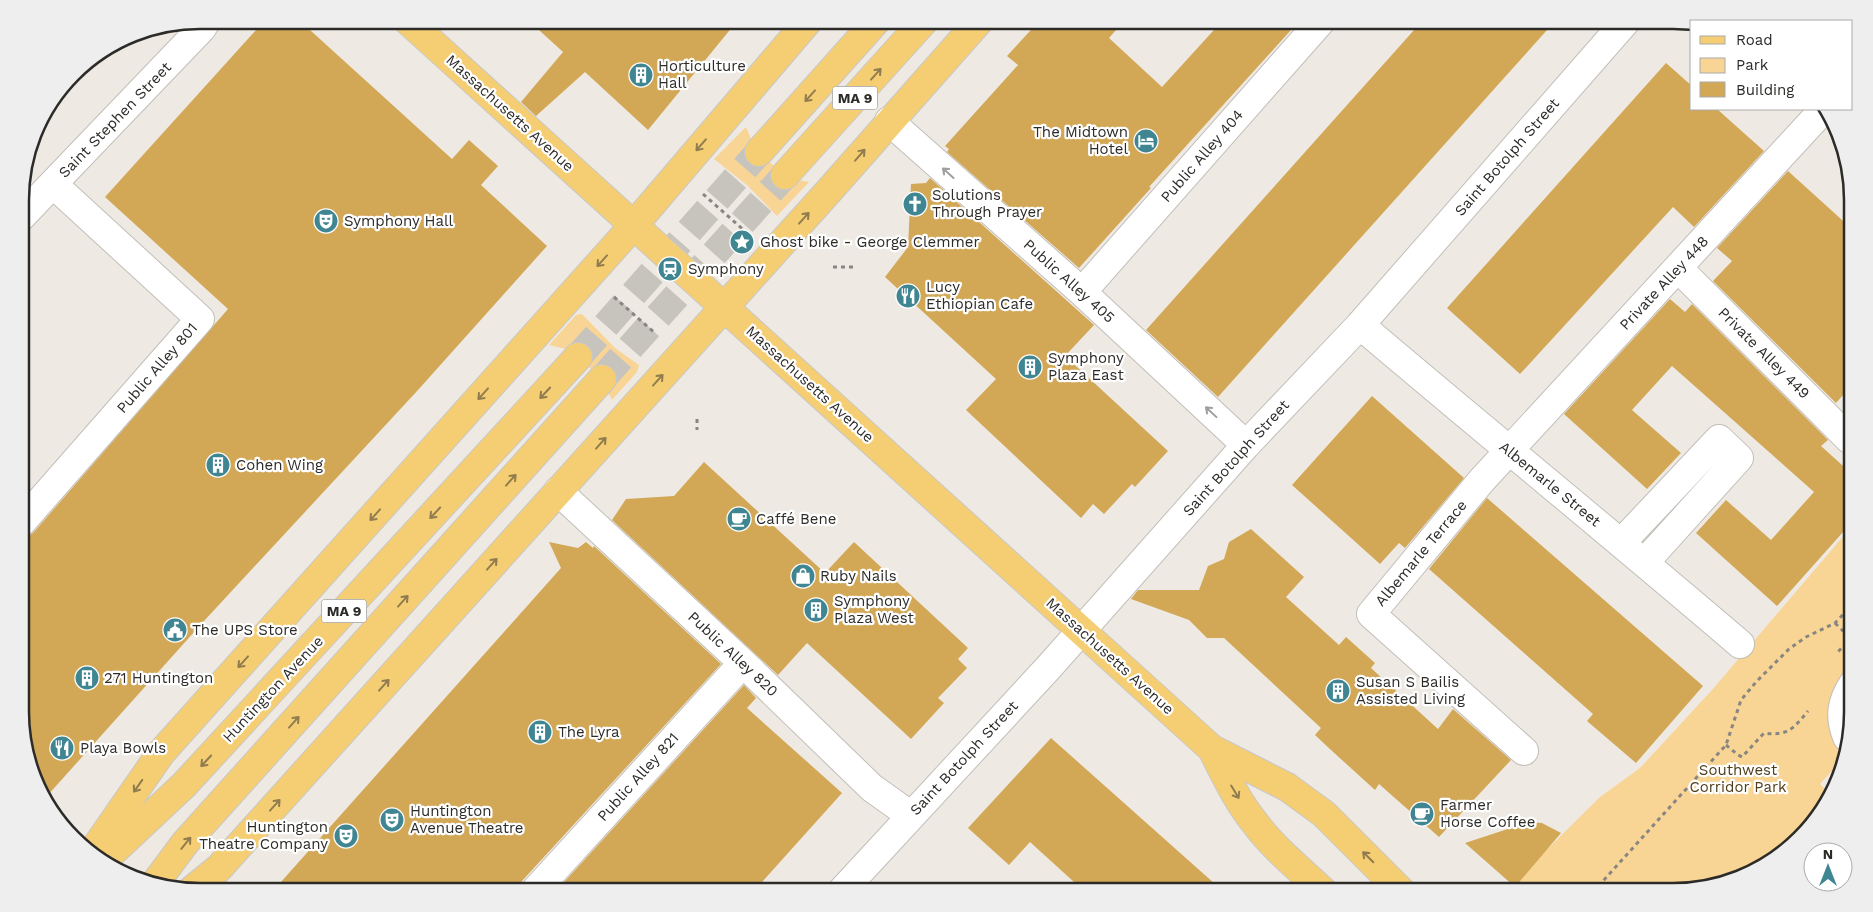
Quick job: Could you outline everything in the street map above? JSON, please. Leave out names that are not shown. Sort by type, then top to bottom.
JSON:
[{"type":"main road","name":"Massachusetts Avenue","points":[[417,29],[1212,749],[1287,787],[1324,814],[1393,883]]},
{"type":"main road","points":[[96,847],[162,753],[634,225],[801,29]]},
{"type":"main road","name":"MA 9","points":[[759,152],[869,29]]},
{"type":"main road","name":"MA 9","points":[[785,175],[917,29]]},
{"type":"main road","points":[[201,883],[219,868],[972,29]]},
{"type":"main road","name":"Huntington Avenue","points":[[108,856],[184,785],[578,357]]},
{"type":"main road","name":"MA 9","points":[[159,878],[185,843],[602,379]]},
{"type":"main road","name":"Massachusetts Avenue","points":[[1212,749],[1233,790],[1255,824],[1314,883]]},
{"type":"street","name":"Saint Stephen Street","points":[[29,204],[53,184],[201,29]]},
{"type":"street","name":"Public Alley 404","points":[[1082,292],[1314,29]]},
{"type":"street","name":"Saint Botolph Street","points":[[849,883],[1082,630],[1246,445],[1360,325],[1619,29]]},
{"type":"street","name":"Private Alley 448","points":[[1509,451],[1822,115]]},
{"type":"street","name":"Public Alley 405","points":[[889,121],[1082,292],[1246,445]]},
{"type":"street","name":"Public Alley 801","points":[[29,514],[200,319],[53,184]]},
{"type":"street","name":"Private Alley 449","points":[[1678,268],[1844,433]]},
{"type":"street","name":"Albemarle Street","points":[[1360,325],[1509,451],[1645,562],[1740,644]]},
{"type":"street","points":[[1621,543],[1719,439],[1739,458],[1645,562]]},
{"type":"street","name":"Albemarle Terrace","points":[[1509,451],[1482,480],[1371,614],[1524,751]]},
{"type":"street","name":"Public Alley 820","points":[[558,491],[743,663],[872,788],[910,815]]},
{"type":"street","name":"Public Alley 821","points":[[542,883],[743,663]]},
{"type":"street","points":[[1844,699],[1842,709],[1844,719]]},
{"type":"path","points":[[700,191],[750,236]]},
{"type":"path","points":[[833,267],[856,267]]},
{"type":"path","points":[[608,291],[660,337]]},
{"type":"path","points":[[697,419],[697,430]]},
{"type":"path","points":[[1602,883],[1726,745],[1741,700],[1756,682],[1796,643],[1835,623],[1844,614]]},
{"type":"path","points":[[1835,623],[1844,632]]},
{"type":"path","points":[[1834,656],[1844,645]]},
{"type":"path","points":[[1726,745],[1742,757],[1764,733],[1779,734],[1788,732],[1796,726],[1814,704]]},
{"type":"green space","points":[[746,127],[755,149],[788,178],[809,182],[777,216],[748,186],[714,159]]},
{"type":"green space","points":[[582,314],[615,348],[639,365],[637,372],[612,400],[602,379],[570,350],[549,345],[576,315]]},
{"type":"green space","name":"Southwest Corridor Park","points":[[1844,535],[1843,735],[1835,768],[1820,784],[1826,790],[1802,825],[1786,841],[1749,866],[1707,880],[1685,883],[1513,883],[1600,797],[1640,768],[1712,690]]},
{"type":"building","points":[[257,29],[309,29],[452,159],[469,140],[498,166],[481,185],[547,246],[418,390],[204,621],[49,793],[38,767],[30,735],[29,535],[33,533],[228,309],[105,197]]},
{"type":"building","name":"Horticulture Hall","points":[[538,29],[731,29],[648,130],[585,72],[536,116],[521,102],[563,52]]},
{"type":"building","points":[[1032,29],[1117,29],[1109,38],[1162,87],[1215,29],[1292,29],[1149,187],[1151,188],[1079,268],[947,152],[949,149],[945,146],[1018,65],[1007,56]]},
{"type":"building","points":[[1415,29],[1548,29],[1218,397],[1146,330]]},
{"type":"building","points":[[1666,63],[1690,84],[1690,110],[1718,110],[1764,151],[1694,227],[1673,207],[1520,374],[1447,308]]},
{"type":"building","points":[[1788,171],[1844,222],[1844,394],[1836,403],[1713,281],[1732,261],[1717,248]]},
{"type":"building","name":"Symphony Plaza East","points":[[930,178],[1094,325],[1065,356],[1168,451],[1135,487],[1132,484],[1104,514],[1093,504],[1081,518],[966,410],[996,379],[885,277],[908,247],[911,184],[926,183]]},
{"type":"building","points":[[1670,299],[1685,312],[1692,304],[1828,440],[1821,446],[1844,467],[1844,531],[1777,606],[1696,533],[1726,500],[1771,540],[1814,492],[1672,366],[1632,410],[1681,453],[1647,489],[1564,414]]},
{"type":"building","points":[[1372,396],[1464,478],[1405,548],[1399,543],[1380,564],[1292,485]]},
{"type":"building","name":"Symphony Plaza West","points":[[704,462],[825,573],[854,542],[968,648],[958,659],[967,668],[938,698],[944,703],[911,739],[807,643],[778,675],[612,520],[626,499],[674,496]]},
{"type":"building","points":[[1487,498],[1703,686],[1636,763],[1587,721],[1593,714],[1429,569]]},
{"type":"building","name":"Susan S Bailis Assisted Living","points":[[1251,529],[1304,577],[1286,597],[1339,645],[1346,637],[1375,663],[1371,668],[1438,729],[1453,709],[1511,760],[1439,837],[1379,784],[1375,790],[1331,750],[1315,735],[1321,728],[1224,638],[1207,638],[1189,620],[1131,599],[1138,590],[1199,590],[1208,566],[1224,559],[1229,542]]},
{"type":"building","name":"The Lyra","points":[[549,542],[578,548],[586,542],[593,548],[594,546],[721,664],[521,883],[280,883],[561,568]]},
{"type":"building","points":[[744,685],[756,698],[747,708],[842,793],[761,883],[563,883]]},
{"type":"building","points":[[1051,738],[1214,883],[1075,883],[1030,842],[1009,865],[968,828]]},
{"type":"building","points":[[1529,822],[1542,823],[1561,833],[1518,883],[1510,883],[1465,843]]},
{"type":"tunnel","points":[[578,357],[759,152]]},
{"type":"tunnel","points":[[602,379],[785,175]]},
{"type":"place","name":"Horticulture Hall","points":[[641,75]]},
{"type":"place","name":"The Midtown Hotel","points":[[1146,141]]},
{"type":"place","name":"Solutions Through Prayer","points":[[915,204]]},
{"type":"place","name":"Symphony Hall","points":[[326,221]]},
{"type":"place","name":"Ghost bike - George Clemmer","points":[[742,242]]},
{"type":"place","name":"Symphony","points":[[670,269]]},
{"type":"place","name":"Lucy Ethiopian Cafe","points":[[908,296]]},
{"type":"place","name":"Symphony Plaza East","points":[[1030,367]]},
{"type":"place","name":"Cohen Wing","points":[[218,465]]},
{"type":"place","name":"Caffé Bene","points":[[739,519]]},
{"type":"place","name":"Ruby Nails","points":[[803,576]]},
{"type":"place","name":"Symphony Plaza West","points":[[816,610]]},
{"type":"place","name":"The UPS Store","points":[[175,630]]},
{"type":"place","name":"271 Huntington","points":[[87,678]]},
{"type":"place","name":"Susan S Bailis Assisted Living","points":[[1338,691]]},
{"type":"place","name":"The Lyra","points":[[540,732]]},
{"type":"place","name":"Playa Bowls","points":[[62,748]]},
{"type":"place","name":"Farmer Horse Coffee","points":[[1422,814]]},
{"type":"place","name":"Huntington Avenue Theatre","points":[[392,820]]},
{"type":"place","name":"Huntington Theatre Company","points":[[346,836]]}]
